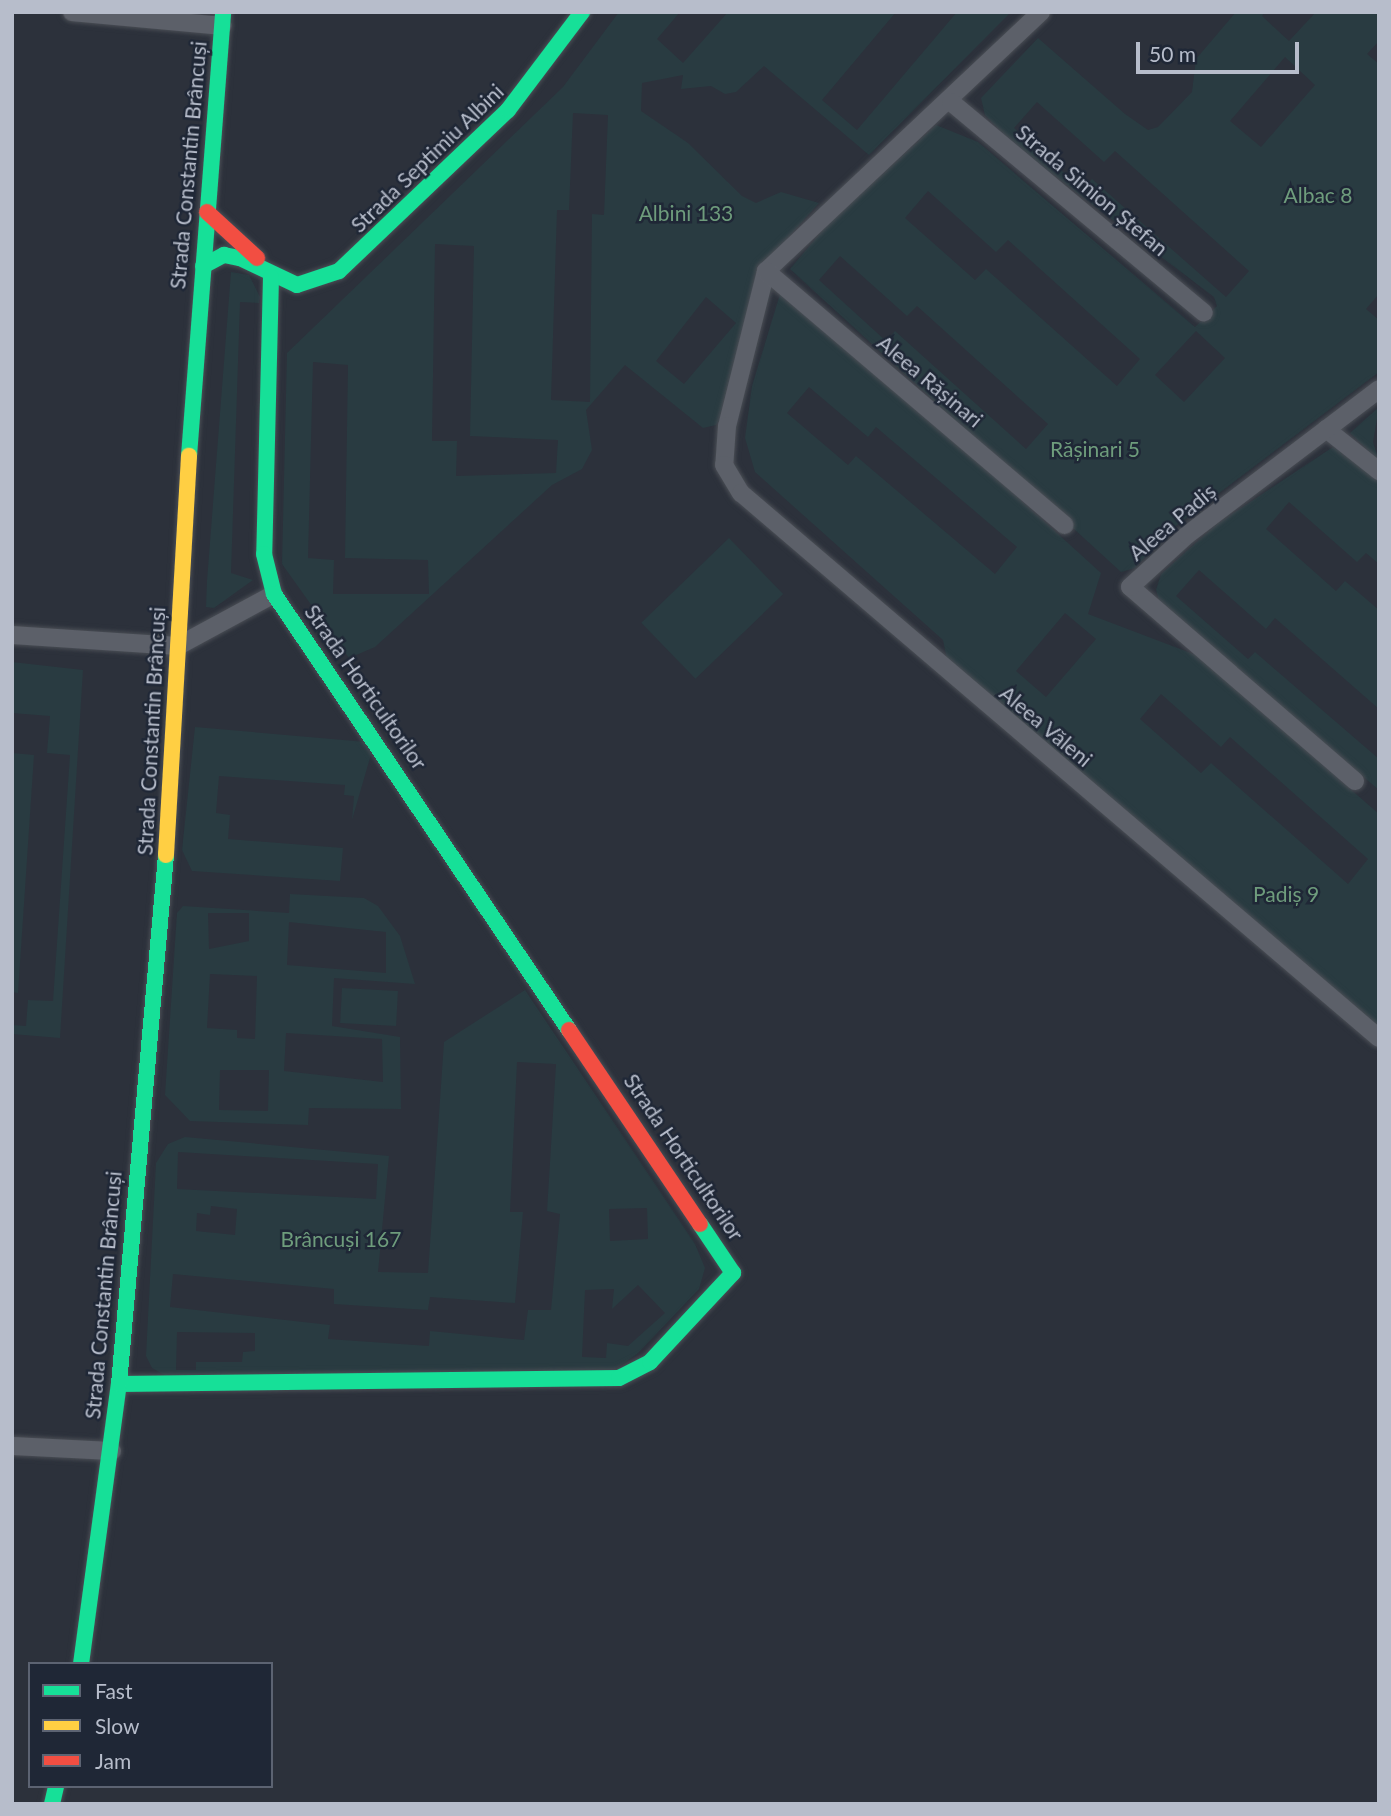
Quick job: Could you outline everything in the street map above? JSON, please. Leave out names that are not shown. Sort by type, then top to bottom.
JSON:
[{"type":"street","points":[[72,12],[222,19]]},
{"type":"street","name":"Strada Septimiu Albini","points":[[203,265],[224,255],[271,277],[309,285],[339,271],[508,110],[582,12]]},
{"type":"street","points":[[766,271],[836,199],[951,102],[1041,12]]},
{"type":"street","name":"Strada Constantin Brâncuși","points":[[81,1662],[119,1384],[178,646],[206,212],[222,19]]},
{"type":"street","name":"Strada Simion Ștefan","points":[[951,102],[1204,313]]},
{"type":"street","points":[[206,212],[271,277]]},
{"type":"street","name":"Aleea Văleni","points":[[766,271],[727,426],[724,464],[741,493],[1379,1038]]},
{"type":"street","name":"Aleea Rășinari","points":[[766,271],[1064,525]]},
{"type":"street","name":"Strada Horticultorilor","points":[[119,1384],[619,1378],[650,1362],[733,1273],[274,594],[264,554],[271,277]]},
{"type":"street","name":"Aleea Padiș","points":[[1355,781],[1130,587],[1379,389]]},
{"type":"street","points":[[1326,429],[1379,471]]},
{"type":"street","points":[[12,635],[178,646],[274,594]]},
{"type":"street","name":"Strada Constantin Brâncuși","points":[[12,1446],[112,1451]]},
{"type":"green space","name":"Albini 133","points":[[619,12],[680,12],[657,39],[683,63],[728,12],[896,12],[822,100],[857,130],[957,12],[1011,12],[869,155],[764,66],[736,92],[725,94],[711,86],[681,89],[683,75],[642,83],[641,111],[688,143],[742,196],[756,203],[781,192],[819,203],[761,268],[726,412],[716,425],[703,428],[625,365],[586,410],[592,450],[582,469],[552,485],[375,647],[349,658],[282,564],[287,353],[563,87]],"holes":[[[573,113],[608,115],[604,215],[592,214],[590,402],[551,400],[557,210],[569,210]],[[435,244],[474,246],[470,436],[558,440],[556,473],[456,476],[457,441],[432,441]],[[706,297],[736,323],[684,384],[656,361]],[[313,362],[348,365],[345,558],[428,560],[429,594],[333,594],[334,560],[308,558]]]},
{"type":"green space","points":[[1236,12],[1265,12],[1262,16],[1289,41],[1316,12],[1379,12],[1379,41],[1367,54],[1379,64],[1379,294],[1366,309],[1379,320],[1379,372],[1173,528],[1135,568],[1121,572],[790,269],[827,225],[936,125],[978,142],[1195,327],[1217,306],[1214,297],[1014,145],[985,115],[981,98],[1038,38],[1125,114],[1148,130],[1158,127],[1192,92],[1196,59]],"holes":[[[1285,57],[1315,85],[1261,147],[1230,121]],[[1037,102],[1104,162],[1115,151],[1249,271],[1226,297],[1092,179],[1082,189],[1014,128]],[[928,191],[996,252],[1008,240],[1140,359],[1117,386],[986,269],[975,280],[905,218]],[[840,256],[907,316],[917,306],[1048,424],[1026,449],[895,331],[886,341],[819,280]],[[1196,331],[1225,358],[1184,402],[1155,375]]]},
{"type":"green space","points":[[231,272],[249,275],[260,297],[259,303],[240,302],[231,573],[253,580],[214,608],[206,607],[207,581]]},
{"type":"green space","name":"Padiș 9","points":[[781,291],[806,305],[1101,573],[1088,614],[1196,655],[1379,814],[1379,1029],[948,665],[943,640],[755,472],[745,438],[752,386]],"holes":[[[809,387],[868,437],[876,427],[1017,547],[995,574],[856,456],[848,465],[787,413]],[[1065,613],[1096,639],[1046,697],[1016,671]],[[1161,694],[1221,747],[1230,737],[1368,859],[1348,884],[1211,763],[1201,773],[1140,719]]]},
{"type":"green space","points":[[1379,407],[1373,442],[1379,461],[1350,433]]},
{"type":"green space","points":[[1333,447],[1379,477],[1379,564],[1366,553],[1357,562],[1289,502],[1266,529],[1336,591],[1345,581],[1379,610],[1379,709],[1275,618],[1266,629],[1199,570],[1176,596],[1248,659],[1255,652],[1379,759],[1379,790],[1160,605],[1156,590],[1161,574],[1217,524]]},
{"type":"green space","points":[[729,538],[783,594],[695,679],[641,623]]},
{"type":"green space","points":[[12,662],[83,670],[60,1038],[12,1034],[12,1025],[26,1026],[28,1000],[53,1001],[70,755],[47,753],[50,716],[12,713]]},
{"type":"green space","points":[[195,727],[366,742],[372,751],[352,820],[354,796],[344,795],[345,785],[219,776],[216,813],[230,815],[228,839],[343,848],[340,881],[192,871],[182,850]]},
{"type":"green space","points":[[12,753],[34,755],[18,993],[12,992]]},
{"type":"green space","points":[[290,894],[364,898],[378,906],[400,936],[415,984],[334,978],[332,1026],[400,1037],[401,1109],[309,1108],[308,1125],[190,1121],[165,1095],[177,913],[183,906],[289,913]],"holes":[[[208,913],[249,913],[249,941],[209,949]],[[289,922],[386,932],[386,973],[287,965]],[[210,974],[257,976],[255,1039],[237,1038],[237,1030],[207,1028]],[[286,1033],[382,1039],[383,1082],[284,1071]],[[220,1070],[269,1070],[268,1111],[219,1110]]]},
{"type":"green space","points":[[342,988],[398,991],[396,1026],[340,1023]]},
{"type":"green space","name":"Brâncuși 167","points":[[525,990],[695,1244],[705,1268],[699,1289],[637,1354],[615,1369],[166,1376],[152,1368],[146,1356],[156,1163],[168,1144],[185,1137],[389,1156],[378,1272],[428,1273],[444,1042]],"holes":[[[517,1062],[556,1064],[547,1211],[560,1214],[551,1310],[528,1310],[524,1340],[430,1331],[429,1346],[328,1339],[330,1325],[170,1307],[173,1274],[334,1289],[334,1304],[428,1310],[430,1297],[515,1303],[523,1212],[510,1212]],[[178,1152],[378,1164],[376,1199],[177,1189]],[[211,1206],[237,1209],[235,1235],[196,1231],[197,1213],[210,1215]],[[647,1208],[648,1239],[610,1241],[609,1209]],[[638,1285],[665,1313],[628,1346],[607,1343],[606,1358],[582,1357],[585,1290],[614,1289],[612,1309]],[[177,1332],[255,1333],[255,1351],[243,1352],[242,1362],[196,1362],[196,1370],[176,1370]]]},
{"type":"traffic: fast","points":[[189,456],[223,12]]},
{"type":"traffic: fast","points":[[203,266],[224,255],[240,258],[297,285],[339,271],[508,110],[582,12]]},
{"type":"traffic: fast","points":[[271,277],[264,554],[274,594],[569,1030]]},
{"type":"traffic: fast","points":[[81,1662],[119,1384],[166,855]]},
{"type":"traffic: fast","points":[[119,1384],[619,1378],[650,1362],[733,1273],[700,1224]]},
{"type":"traffic: fast","points":[[52,1804],[56,1788]]},
{"type":"traffic: slow","points":[[166,855],[189,456]]},
{"type":"traffic: jam","points":[[207,212],[257,258]]},
{"type":"traffic: jam","points":[[569,1030],[700,1224]]},
{"type":"park label","name":"Albac 8","points":[[1318,195]]},
{"type":"park label","name":"Rășinari 5","points":[[1095,449]]}]
